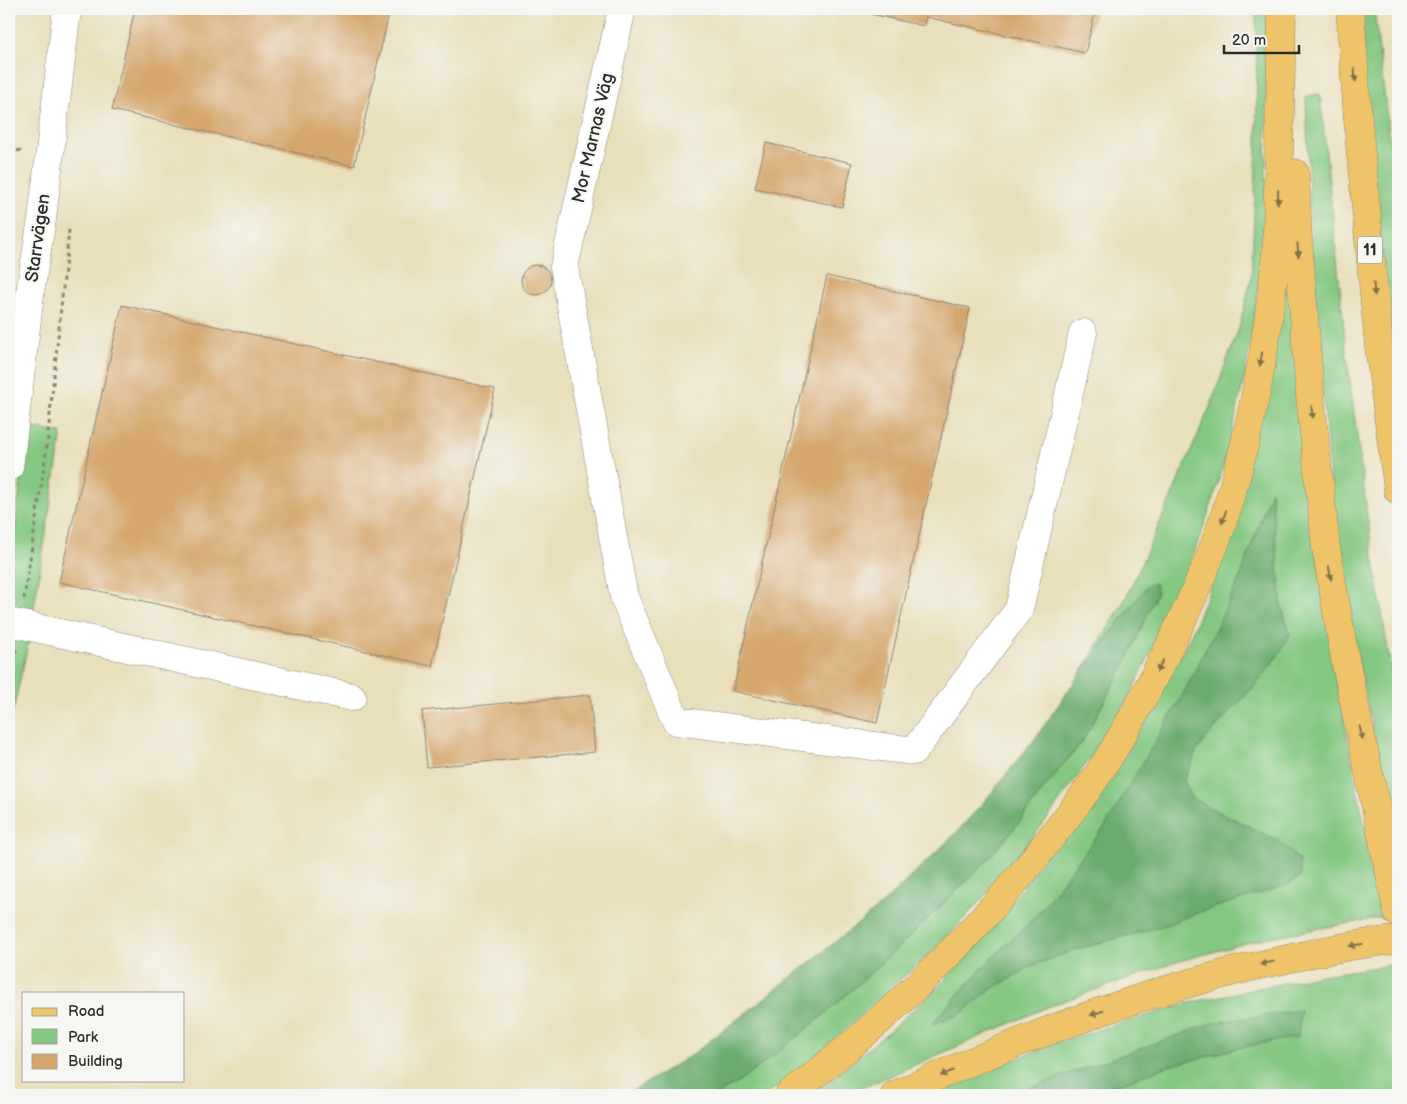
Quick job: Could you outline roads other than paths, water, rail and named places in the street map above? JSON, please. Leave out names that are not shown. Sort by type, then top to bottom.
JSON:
[{"type":"main road","points":[[789,1095],[880,1022],[939,965],[998,902],[1050,840],[1096,778],[1130,720],[1165,657],[1195,592],[1224,520],[1249,425],[1265,336],[1276,253],[1282,9]]},
{"type":"main road","points":[[1289,9],[1298,239],[1310,394],[1326,548],[1345,659],[1398,913]]},
{"type":"main road","name":"11","points":[[1350,9],[1359,133],[1379,347],[1398,490]]},
{"type":"main road","points":[[894,1095],[1049,1030],[1144,996],[1232,970],[1314,953],[1398,940]]},
{"type":"street","name":"Starrvägen","points":[[9,467],[31,286],[42,219],[67,9]]},
{"type":"street","name":"Mor Marnas Väg","points":[[622,9],[564,267],[624,597],[676,720],[914,751],[1019,610],[1083,333]]},
{"type":"street","points":[[15,623],[352,698]]}]
